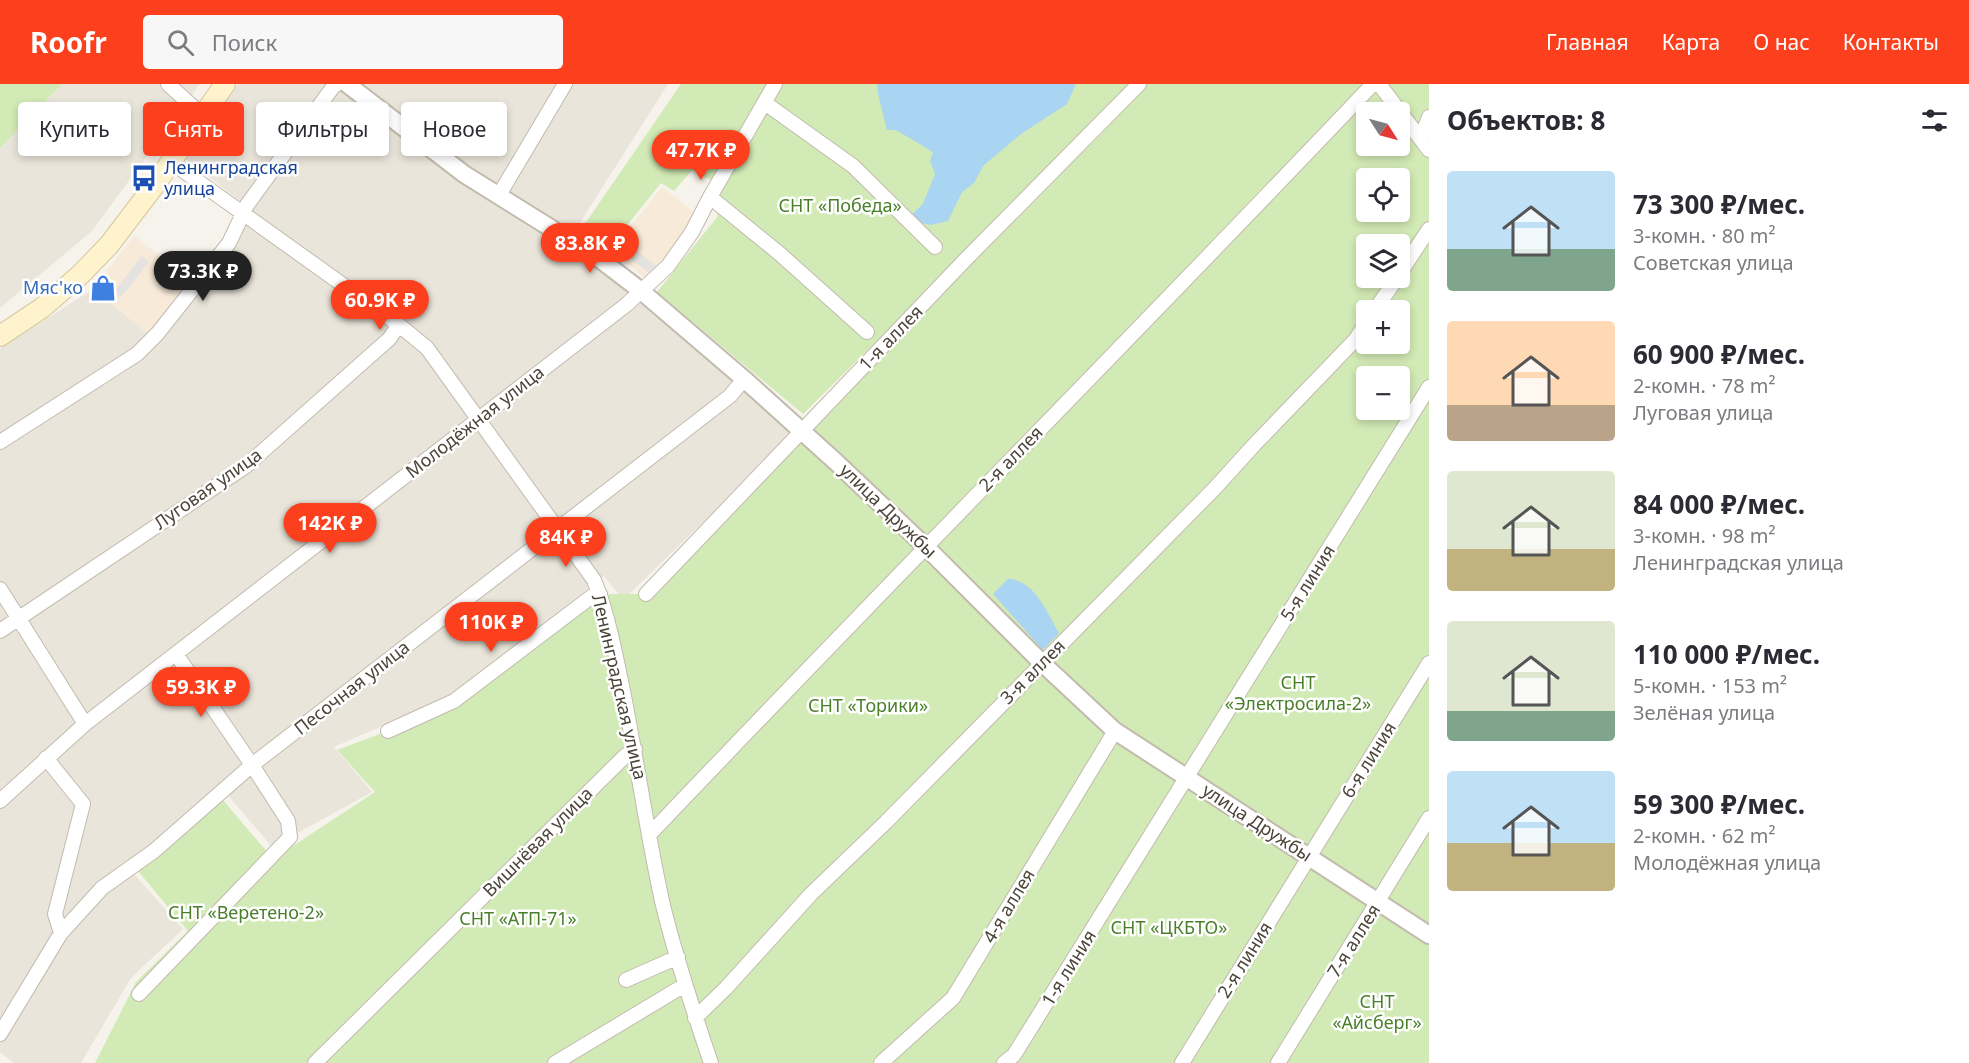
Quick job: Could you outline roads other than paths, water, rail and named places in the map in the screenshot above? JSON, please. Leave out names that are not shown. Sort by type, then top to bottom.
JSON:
[{"type":"main road","points":[[213,102],[225,84]]},
{"type":"main road","points":[[0,336],[42,308],[81,274],[109,245],[175,156]]},
{"type":"street","points":[[168,84],[188,102]]},
{"type":"street","points":[[0,442],[137,354],[158,333],[229,243],[243,213],[337,84]]},
{"type":"street","name":"улица Дружбы","points":[[347,84],[464,174],[597,257],[640,290],[802,431],[927,548],[1042,663],[1115,731],[1429,934]]},
{"type":"street","points":[[499,195],[565,84]]},
{"type":"street","name":"Молодёжная улица","points":[[0,801],[85,724],[626,305],[668,266],[692,232],[776,84]]},
{"type":"street","name":"1-я аллея","points":[[646,594],[966,259],[1139,84]]},
{"type":"street","name":"2-я аллея","points":[[650,834],[820,655],[927,548],[1373,84]]},
{"type":"street","points":[[1379,84],[1425,144]]},
{"type":"street","points":[[765,103],[853,166],[935,247]]},
{"type":"street","points":[[1425,144],[1429,117]]},
{"type":"street","name":"Ленинградская улица","points":[[171,162],[399,325],[427,348],[594,580],[612,639],[635,749],[662,902],[695,1018],[711,1063]]},
{"type":"street","points":[[710,197],[780,254],[867,333]]},
{"type":"street","points":[[1410,258],[1429,229]]},
{"type":"street","name":"Луговая улица","points":[[0,631],[246,466],[389,339],[399,325]]},
{"type":"street","name":"3-я аллея","points":[[695,1018],[726,988],[811,894],[886,822],[1215,488],[1254,444],[1356,339]]},
{"type":"street","name":"Песочная улица","points":[[0,1034],[61,933],[102,888],[154,851],[252,765],[730,396],[744,379]]},
{"type":"street","name":"5-я линия","points":[[1187,779],[1429,387]]},
{"type":"street","points":[[0,589],[85,724]]},
{"type":"street","points":[[388,731],[454,701],[591,597],[600,594]]},
{"type":"street","points":[[139,994],[290,837],[288,821],[176,654]]},
{"type":"street","name":"6-я линия","points":[[1308,856],[1429,663]]},
{"type":"street","name":"4-я аллея","points":[[881,1063],[953,998],[1115,731]]},
{"type":"street","name":"Вишнёвая улица","points":[[315,1063],[625,756],[635,749]]},
{"type":"street","points":[[46,758],[83,804],[55,914],[61,933]]},
{"type":"street","name":"1-я линия","points":[[1004,1063],[1014,1055],[1187,779]]},
{"type":"street","name":"7-я аллея","points":[[1278,1063],[1429,818]]},
{"type":"street","name":"2-я линия","points":[[1182,1063],[1308,856]]},
{"type":"street","points":[[626,980],[678,957]]},
{"type":"street","points":[[555,1063],[678,989],[686,988]]},
{"type":"water","points":[[877,84],[1076,84],[1067,104],[1021,134],[983,166],[974,183],[962,192],[948,221],[931,225],[912,221],[912,214],[923,204],[935,174],[930,161],[933,152],[896,130],[887,130]]},
{"type":"water","points":[[1008,579],[1017,581],[1033,591],[1059,633],[1043,650],[993,594]]},
{"type":"place","name":"Ленинградская улица","points":[[144,178]]},
{"type":"place","name":"Мяс'ко","points":[[103,288]]},
{"type":"park label","name":"СНТ «Победа»","points":[[840,206]]},
{"type":"park label","name":"СНТ «Электросила-2»","points":[[1298,693]]},
{"type":"park label","name":"СНТ «Торики»","points":[[868,706]]},
{"type":"park label","name":"СНТ «Веретено-2»","points":[[246,913]]},
{"type":"park label","name":"СНТ «АТП-71»","points":[[518,919]]},
{"type":"park label","name":"СНТ «ЦКБТО»","points":[[1169,928]]},
{"type":"park label","name":"СНТ «Айсберг»","points":[[1377,1012]]}]
